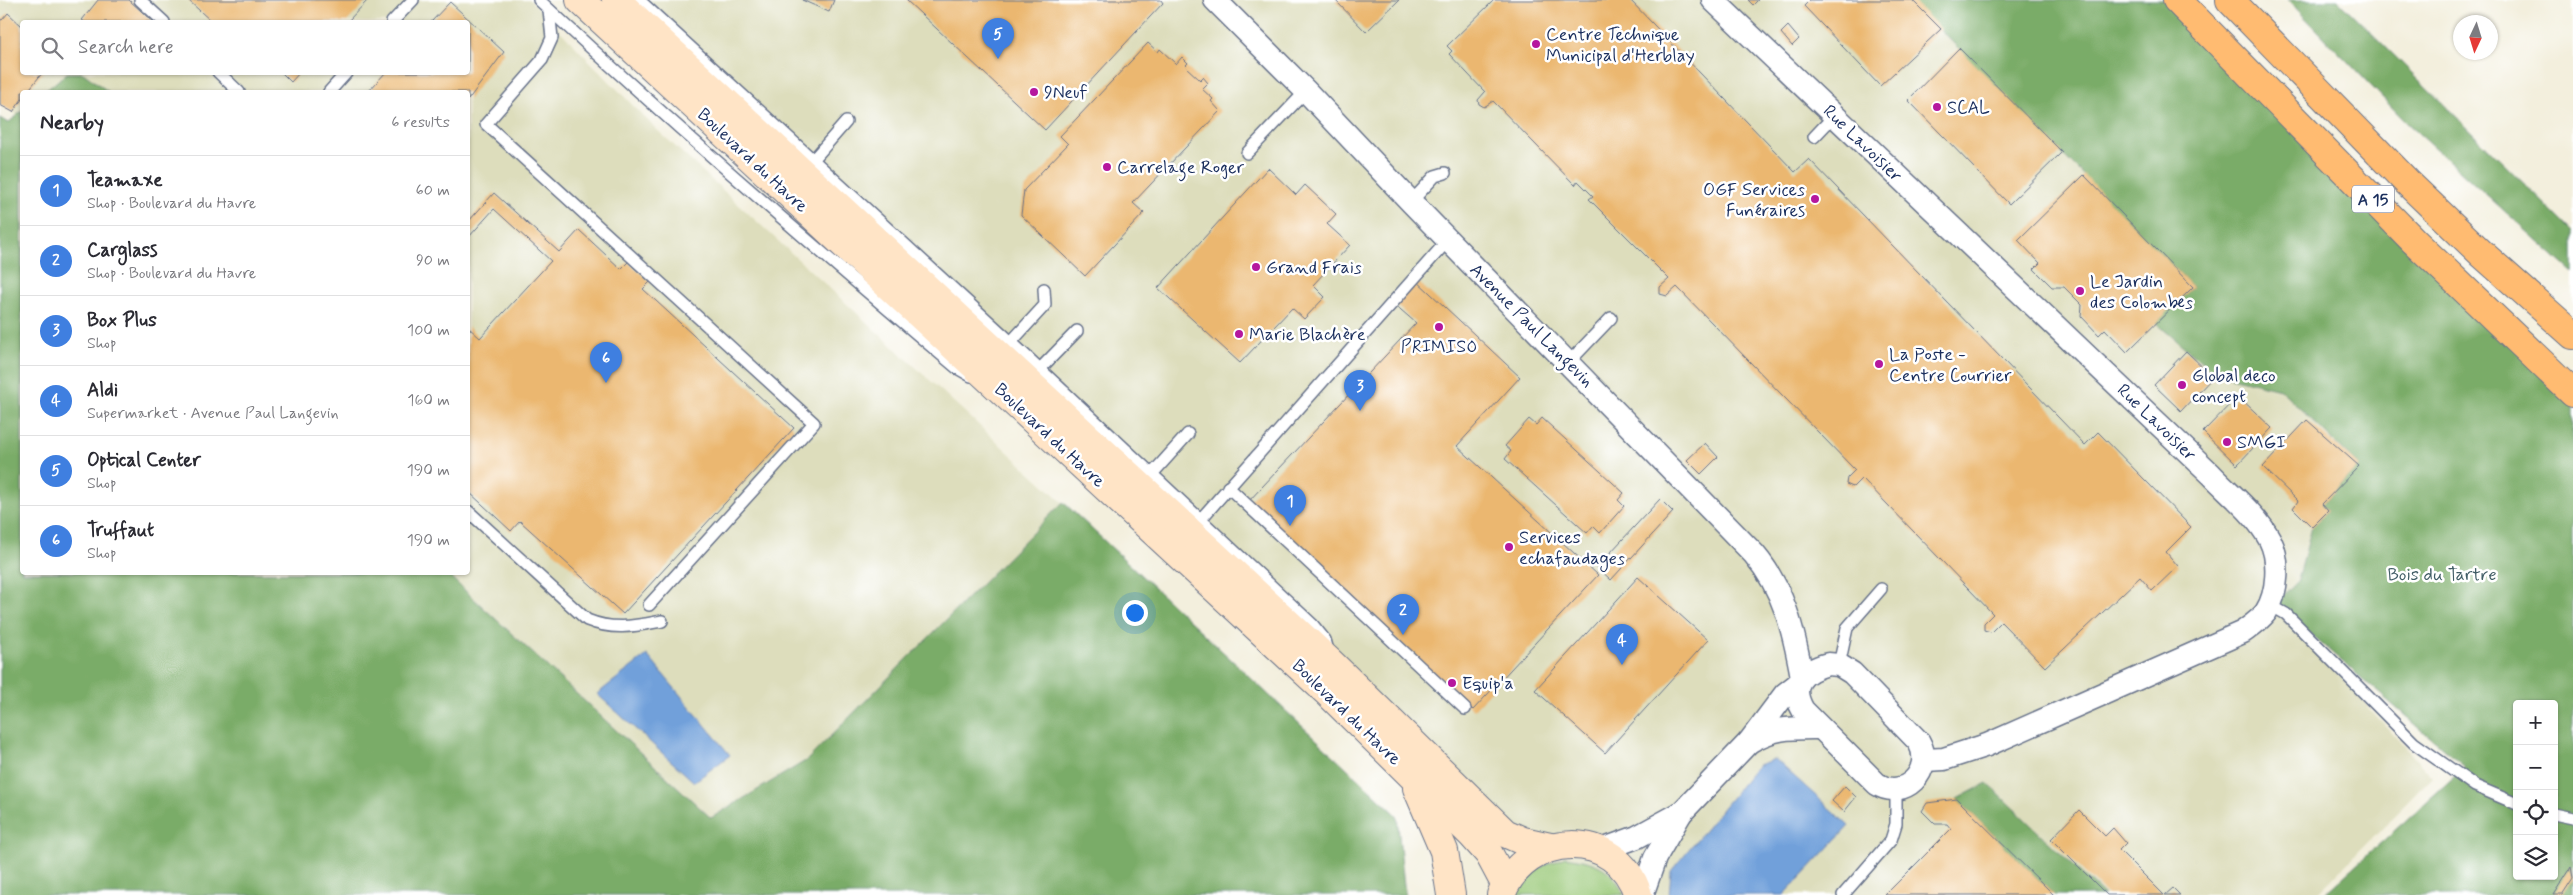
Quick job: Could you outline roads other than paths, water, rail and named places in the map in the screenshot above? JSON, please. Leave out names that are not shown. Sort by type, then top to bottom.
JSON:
[{"type":"highway","name":"A 15","points":[[2177,0],[2414,241],[2573,393]]},
{"type":"highway","name":"A 15","points":[[2230,0],[2407,182],[2481,253],[2573,335]]},
{"type":"highway","points":[[2534,357],[2573,399]]},
{"type":"main road","name":"Boulevard du Havre","points":[[580,0],[1322,687],[1489,854],[1503,889]]},
{"type":"main road","name":"Boulevard du Havre","points":[[616,0],[1331,663],[1505,833],[1523,841],[1550,847]]},
{"type":"main road","points":[[1412,775],[1444,851],[1451,895]]},
{"type":"main road","name":"Boulevard du Havre","points":[[1503,889],[1519,865],[1529,857],[1550,847],[1570,844],[1599,851],[1621,866],[1638,895]]},
{"type":"street","name":"Avenue Paul Langevin","points":[[1215,0],[1306,91],[1448,240],[1570,362],[1768,571],[1790,620],[1800,680],[1798,702],[1819,728],[1876,784],[1884,788],[1896,789]]},
{"type":"street","name":"Rue Lavoisier","points":[[1713,0],[2204,467],[2262,528],[2271,542],[2276,576],[2270,605]]},
{"type":"street","points":[[1924,760],[1944,759],[1987,745],[2243,632],[2265,613],[2270,605]]},
{"type":"street","points":[[1642,895],[1655,858],[1680,813],[1749,742],[1786,694],[1800,680],[1820,666],[1828,664],[1839,666],[1852,673],[1918,742],[1924,751],[1924,760],[1919,773],[1909,784],[1896,789]]},
{"type":"street","points":[[1749,742],[1764,733],[1779,728],[1819,728]]},
{"type":"street","points":[[1599,851],[1637,837],[1680,813]]},
{"type":"lane","points":[[140,0],[162,20]]},
{"type":"lane","points":[[150,9],[158,0]]},
{"type":"lane","points":[[394,20],[413,0]]},
{"type":"lane","points":[[539,0],[615,72],[845,274],[942,356],[957,368],[1009,397]]},
{"type":"lane","points":[[639,0],[1011,342],[1312,624],[1325,640],[1331,663]]},
{"type":"lane","points":[[549,10],[552,38],[542,60],[486,124],[814,423],[649,605]]},
{"type":"lane","points":[[221,75],[238,90]]},
{"type":"lane","points":[[331,90],[344,75]]},
{"type":"lane","points":[[1247,153],[1306,91]]},
{"type":"lane","points":[[1814,137],[1834,116]]},
{"type":"lane","points":[[812,161],[846,122]]},
{"type":"lane","points":[[1411,202],[1436,176],[1446,173]]},
{"type":"lane","points":[[1200,520],[1448,240]]},
{"type":"lane","points":[[1011,342],[1045,305],[1044,288]]},
{"type":"lane","points":[[1570,362],[1611,318]]},
{"type":"lane","points":[[1040,369],[1078,331]]},
{"type":"lane","points":[[1152,474],[1188,434]]},
{"type":"lane","points":[[1228,487],[1465,709]]},
{"type":"lane","points":[[470,513],[587,620],[603,626],[625,628],[662,621]]},
{"type":"lane","points":[[1839,666],[1847,628],[1881,589]]},
{"type":"lane","points":[[2270,605],[2286,614],[2414,743],[2475,786],[2513,802]]},
{"type":"lane","points":[[1843,895],[1891,840],[1896,824],[1896,789]]},
{"type":"lane","points":[[2558,815],[2573,818]]},
{"type":"water","points":[[647,655],[730,755],[694,782],[597,694]]},
{"type":"water","points":[[1775,759],[1849,826],[1784,895],[1669,895],[1671,871],[1758,765]]},
{"type":"place","name":"Centre Technique Municipal d'Herblay","points":[[1536,44]]},
{"type":"place","name":"Optical Center","points":[[998,59]]},
{"type":"place","name":"9Neuf","points":[[1034,92]]},
{"type":"place","name":"SCAL","points":[[1937,107]]},
{"type":"place","name":"Carrelage Roger","points":[[1107,167]]},
{"type":"place","name":"OGF Services Funéraires","points":[[1815,199]]},
{"type":"place","name":"Grand Frais","points":[[1256,267]]},
{"type":"place","name":"Le Jardin des Colombes","points":[[2080,291]]},
{"type":"place","name":"PRIMISO","points":[[1439,327]]},
{"type":"place","name":"Marie Blachère","points":[[1239,334]]},
{"type":"place","name":"La Poste - Centre Courrier","points":[[1879,364]]},
{"type":"place","name":"Truffaut","points":[[606,383]]},
{"type":"place","name":"Global deco concept","points":[[2182,385]]},
{"type":"place","name":"Box Plus","points":[[1360,411]]},
{"type":"place","name":"SMGI","points":[[2227,442]]},
{"type":"place","name":"Teamaxe","points":[[1290,526]]},
{"type":"place","name":"Services echafaudages","points":[[1509,547]]},
{"type":"place","name":"Carglass","points":[[1403,635]]},
{"type":"place","name":"Aldi","points":[[1622,665]]},
{"type":"place","name":"Equip'a","points":[[1452,683]]},
{"type":"park label","name":"Bois du Tartre","points":[[2442,574]]}]
